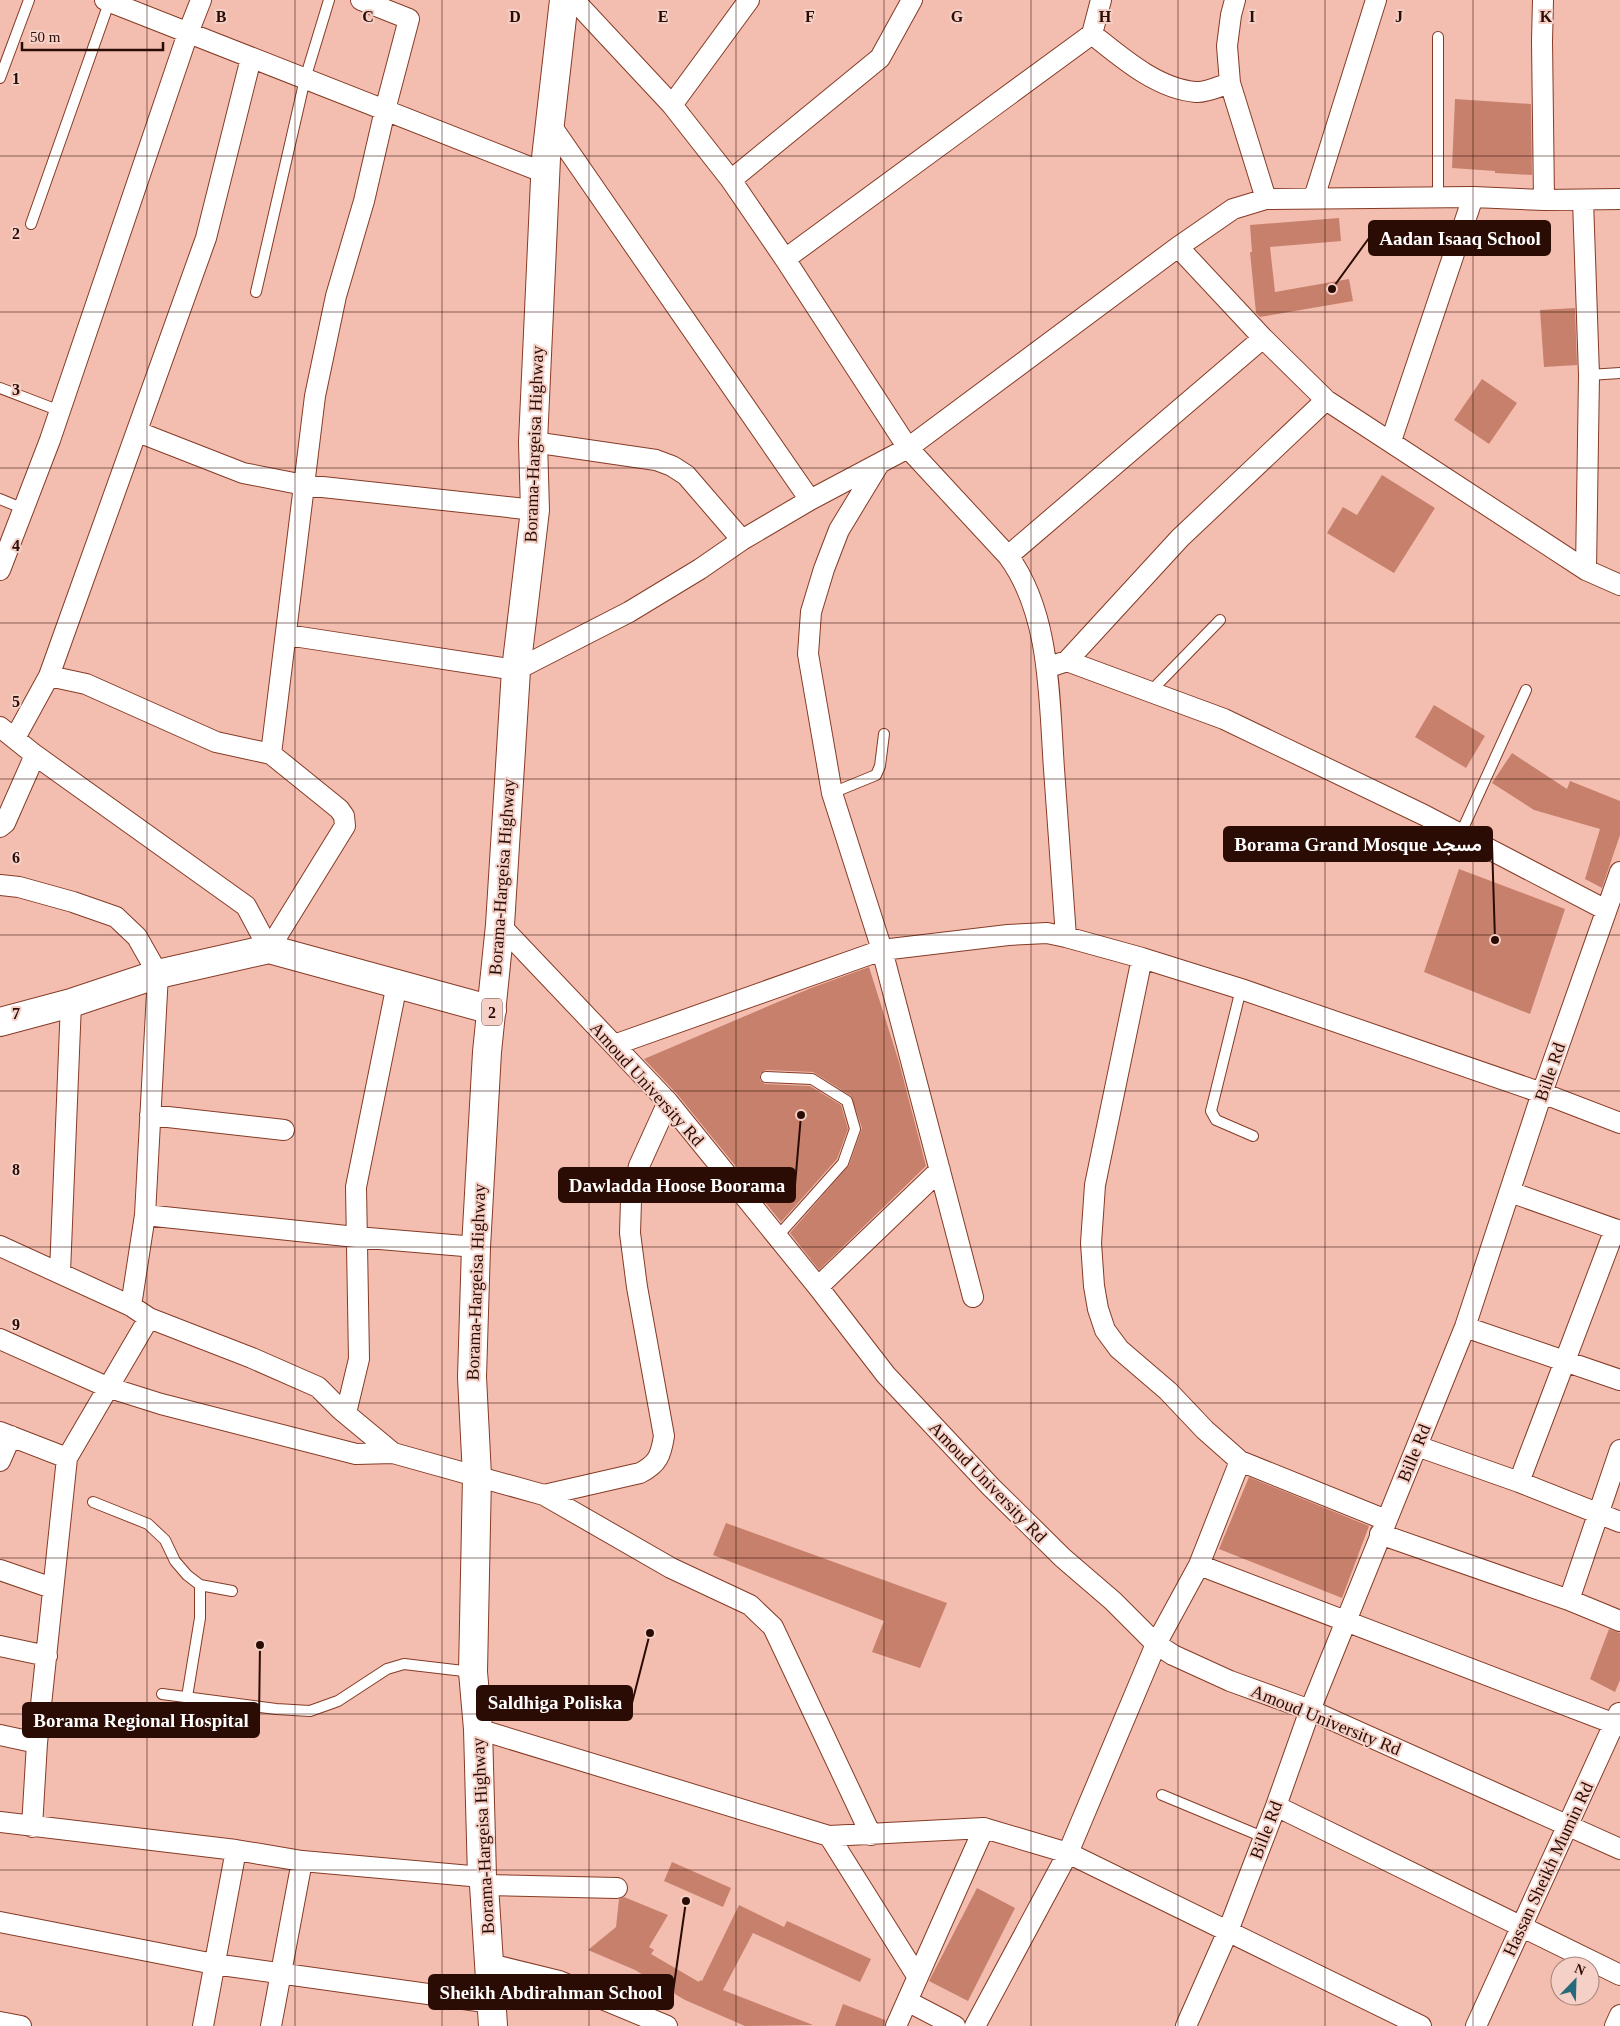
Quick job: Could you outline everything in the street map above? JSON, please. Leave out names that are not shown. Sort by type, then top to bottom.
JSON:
[{"type":"main road","name":"Borama-Hargeisa Highway","points":[[493,2015],[483,1881],[478,1729],[474,1672],[477,1476],[472,1377],[476,1247],[487,1052],[500,925],[516,670],[535,510],[533,442],[545,174],[564,0]]},
{"type":"main road","points":[[0,1022],[71,1003],[158,974],[269,949],[492,1010]]},
{"type":"street","points":[[0,570],[60,411],[188,33],[201,0]]},
{"type":"street","points":[[271,754],[315,396],[336,296],[364,201],[385,110],[409,20],[361,0]]},
{"type":"street","points":[[574,0],[672,105],[731,180],[785,258],[908,448],[1017,568],[1033,601],[1047,668],[1066,936]]},
{"type":"street","points":[[672,105],[749,0]]},
{"type":"street","points":[[731,180],[880,58],[912,0]]},
{"type":"street","points":[[785,258],[1092,34],[1101,0]]},
{"type":"street","points":[[1235,0],[1231,15],[1228,46],[1230,83],[1266,199]]},
{"type":"street","points":[[1314,198],[1376,0]]},
{"type":"street","points":[[1543,0],[1544,200]]},
{"type":"street","points":[[108,1],[545,174]]},
{"type":"street","points":[[1092,34],[1139,71],[1168,85],[1197,93],[1230,83]]},
{"type":"street","points":[[251,58],[206,238],[138,432],[49,676],[8,733],[35,755],[246,906],[269,949]]},
{"type":"street","points":[[550,124],[810,500]]},
{"type":"street","points":[[287,635],[516,670],[629,612],[700,569],[742,540],[810,500],[908,448],[1178,247],[1234,209],[1266,199],[1438,197],[1544,200],[1620,199]]},
{"type":"street","points":[[1391,441],[1473,197]]},
{"type":"street","points":[[1583,200],[1589,375],[1586,570]]},
{"type":"street","points":[[1178,247],[1263,338],[1326,400],[1586,570],[1620,585]]},
{"type":"street","points":[[1008,556],[1263,338]]},
{"type":"street","points":[[1047,668],[1067,660],[1180,538],[1326,400]]},
{"type":"street","points":[[138,432],[243,473],[304,485],[535,510]]},
{"type":"street","points":[[533,442],[656,460],[672,466],[686,475],[742,540]]},
{"type":"street","points":[[879,463],[839,530],[824,569],[811,612],[808,654],[832,793],[882,950],[974,1297]]},
{"type":"street","points":[[1067,660],[1224,719],[1424,815],[1606,910]]},
{"type":"street","points":[[49,676],[86,684],[216,742],[271,754],[339,809],[344,816],[344,826],[269,949]]},
{"type":"street","points":[[0,828],[5,823],[35,755]]},
{"type":"street","name":"Bille Rd","points":[[1186,2026],[1228,1931],[1276,1806],[1310,1710],[1465,1327],[1542,1093],[1620,872]]},
{"type":"street","points":[[0,885],[18,887],[73,902],[116,917],[137,937],[158,974],[145,1214],[131,1306]]},
{"type":"street","name":"Amoud University Rd","points":[[500,925],[668,1102],[818,1287],[886,1375],[991,1487],[1062,1558],[1156,1644],[1173,1655],[1230,1681],[1310,1710],[1620,1849]]},
{"type":"street","points":[[614,1045],[882,950],[1008,935],[1047,933],[1066,936],[1241,989],[1542,1093],[1620,1123]]},
{"type":"street","points":[[1142,958],[1094,1185],[1091,1243],[1098,1309],[1105,1330],[1119,1350],[1168,1391],[1205,1430],[1240,1461],[1383,1527],[1620,1621]]},
{"type":"street","points":[[346,1413],[359,1359],[356,1187],[396,984]]},
{"type":"street","points":[[60,1272],[71,1003]]},
{"type":"street","points":[[544,1496],[640,1473],[653,1466],[662,1451],[664,1436],[637,1286],[630,1233],[631,1202],[639,1166],[668,1102]]},
{"type":"street","points":[[150,1115],[284,1130]]},
{"type":"street","points":[[818,1287],[940,1170]]},
{"type":"street","points":[[1510,1192],[1618,1230],[1519,1482]]},
{"type":"street","points":[[145,1214],[356,1237],[476,1247]]},
{"type":"street","points":[[0,1246],[131,1306],[149,1318],[252,1358],[318,1387],[393,1453]]},
{"type":"street","points":[[32,1827],[37,1743],[67,1458],[149,1318]]},
{"type":"street","points":[[1465,1327],[1620,1380]]},
{"type":"street","points":[[0,1339],[107,1387],[356,1454],[393,1453],[544,1496],[672,1568],[750,1605],[773,1627],[871,1835]]},
{"type":"street","points":[[0,1461],[6,1434],[67,1458]]},
{"type":"street","points":[[1417,1446],[1519,1482],[1620,1522]]},
{"type":"street","points":[[1569,1600],[1620,1450]]},
{"type":"street","points":[[975,2026],[1068,1854],[1156,1644],[1199,1564],[1240,1461]]},
{"type":"street","points":[[1199,1564],[1345,1621],[1618,1720]]},
{"type":"street","points":[[0,1570],[52,1588]]},
{"type":"street","points":[[0,1646],[47,1656]]},
{"type":"street","name":"Hassan Sheikh Mumin Rd","points":[[1476,2026],[1618,1720]]},
{"type":"street","points":[[478,1729],[829,1836],[984,1828],[1068,1854],[1421,2026]]},
{"type":"street","points":[[0,1736],[37,1743]]},
{"type":"street","points":[[1276,1806],[1620,1975]]},
{"type":"street","points":[[0,1822],[236,1850],[302,1861],[483,1881],[617,1888]]},
{"type":"street","points":[[896,2026],[984,1828]]},
{"type":"street","points":[[829,1836],[917,1976]]},
{"type":"street","points":[[203,2026],[236,1850]]},
{"type":"street","points":[[271,2026],[302,1861]]},
{"type":"street","points":[[0,1922],[214,1964],[281,1974],[493,2015]]},
{"type":"street","points":[[490,1964],[559,1981],[667,2026]]},
{"type":"street","points":[[907,2001],[955,2026]]},
{"type":"street","points":[[1615,2026],[1620,2015]]},
{"type":"street","points":[[0,2022],[21,2026]]},
{"type":"lane","points":[[0,78],[29,0]]},
{"type":"lane","points":[[256,292],[305,79],[329,0]]},
{"type":"lane","points":[[31,224],[108,1]]},
{"type":"lane","points":[[1438,37],[1438,197]]},
{"type":"lane","points":[[1589,375],[1620,373]]},
{"type":"lane","points":[[0,388],[60,411]]},
{"type":"lane","points":[[0,499],[24,509]]},
{"type":"lane","points":[[1150,692],[1220,620]]},
{"type":"lane","points":[[1460,835],[1526,690]]},
{"type":"lane","points":[[832,793],[876,775],[880,766],[884,734]]},
{"type":"lane","points":[[1241,989],[1211,1111],[1216,1120],[1253,1136]]},
{"type":"lane","points":[[766,1077],[812,1079],[847,1101],[855,1130],[842,1163],[777,1237]]},
{"type":"lane","points":[[93,1502],[148,1524],[165,1540],[175,1561],[200,1585],[232,1591]]},
{"type":"lane","points":[[188,1697],[200,1618],[200,1585]]},
{"type":"lane","points":[[162,1694],[276,1709],[310,1711],[338,1701],[387,1669],[404,1664],[474,1672]]},
{"type":"lane","points":[[1162,1795],[1263,1837]]},
{"type":"building","points":[[1455,99],[1531,104],[1532,175],[1452,168]]},
{"type":"building","points":[[1339,218],[1341,241],[1270,247],[1275,292],[1349,279],[1353,301],[1260,317],[1256,313],[1250,252],[1252,252],[1250,225]]},
{"type":"building","points":[[1575,308],[1577,365],[1544,367],[1540,310]]},
{"type":"building","points":[[1482,379],[1517,403],[1489,444],[1454,420]]},
{"type":"building","points":[[1382,475],[1435,508],[1394,573],[1327,533],[1343,507],[1357,515]]},
{"type":"building","points":[[1434,705],[1485,736],[1466,768],[1415,737]]},
{"type":"building","points":[[1512,753],[1567,789],[1570,781],[1620,801],[1620,835],[1602,888],[1585,879],[1600,829],[1534,810],[1492,783]]},
{"type":"building","points":[[1459,869],[1565,909],[1530,1014],[1424,972]]},
{"type":"building","points":[[869,967],[899,1062],[926,1166],[819,1270],[790,1233],[849,1165],[862,1128],[851,1096],[813,1072],[766,1070],[760,1074],[760,1080],[765,1084],[810,1086],[841,1105],[848,1129],[837,1159],[781,1222],[677,1094],[644,1059],[811,988]]},
{"type":"building","points":[[1249,1477],[1369,1526],[1342,1598],[1219,1549]]},
{"type":"building","points":[[726,1523],[947,1603],[920,1668],[872,1652],[884,1621],[713,1555]]},
{"type":"building","points":[[1609,1629],[1620,1633],[1620,1680],[1615,1692],[1590,1679]]},
{"type":"building","points":[[672,1862],[731,1888],[723,1907],[664,1881]]},
{"type":"building","points":[[977,1888],[1015,1908],[968,2001],[929,1981]]},
{"type":"building","points":[[624,1897],[668,1915],[649,1947],[654,1950],[651,1954],[699,1982],[700,1980],[702,1981],[739,1905],[784,1927],[787,1921],[871,1959],[860,1982],[753,1933],[723,1990],[813,2025],[745,2026],[685,2000],[635,1970],[588,1950],[616,1927],[619,1899]]},
{"type":"building","points":[[843,2004],[885,2020],[884,2026],[835,2026]]},
{"type":"place","name":"Aadan Isaaq School","points":[[1332,289]]},
{"type":"place","name":"Borama Grand Mosque مسجد","points":[[1495,940]]},
{"type":"place","name":"Dawladda Hoose Boorama","points":[[801,1115]]},
{"type":"place","name":"Saldhiga Poliska","points":[[650,1633]]},
{"type":"place","name":"Borama Regional Hospital","points":[[260,1645]]},
{"type":"place","name":"Sheikh Abdirahman School","points":[[686,1901]]}]
